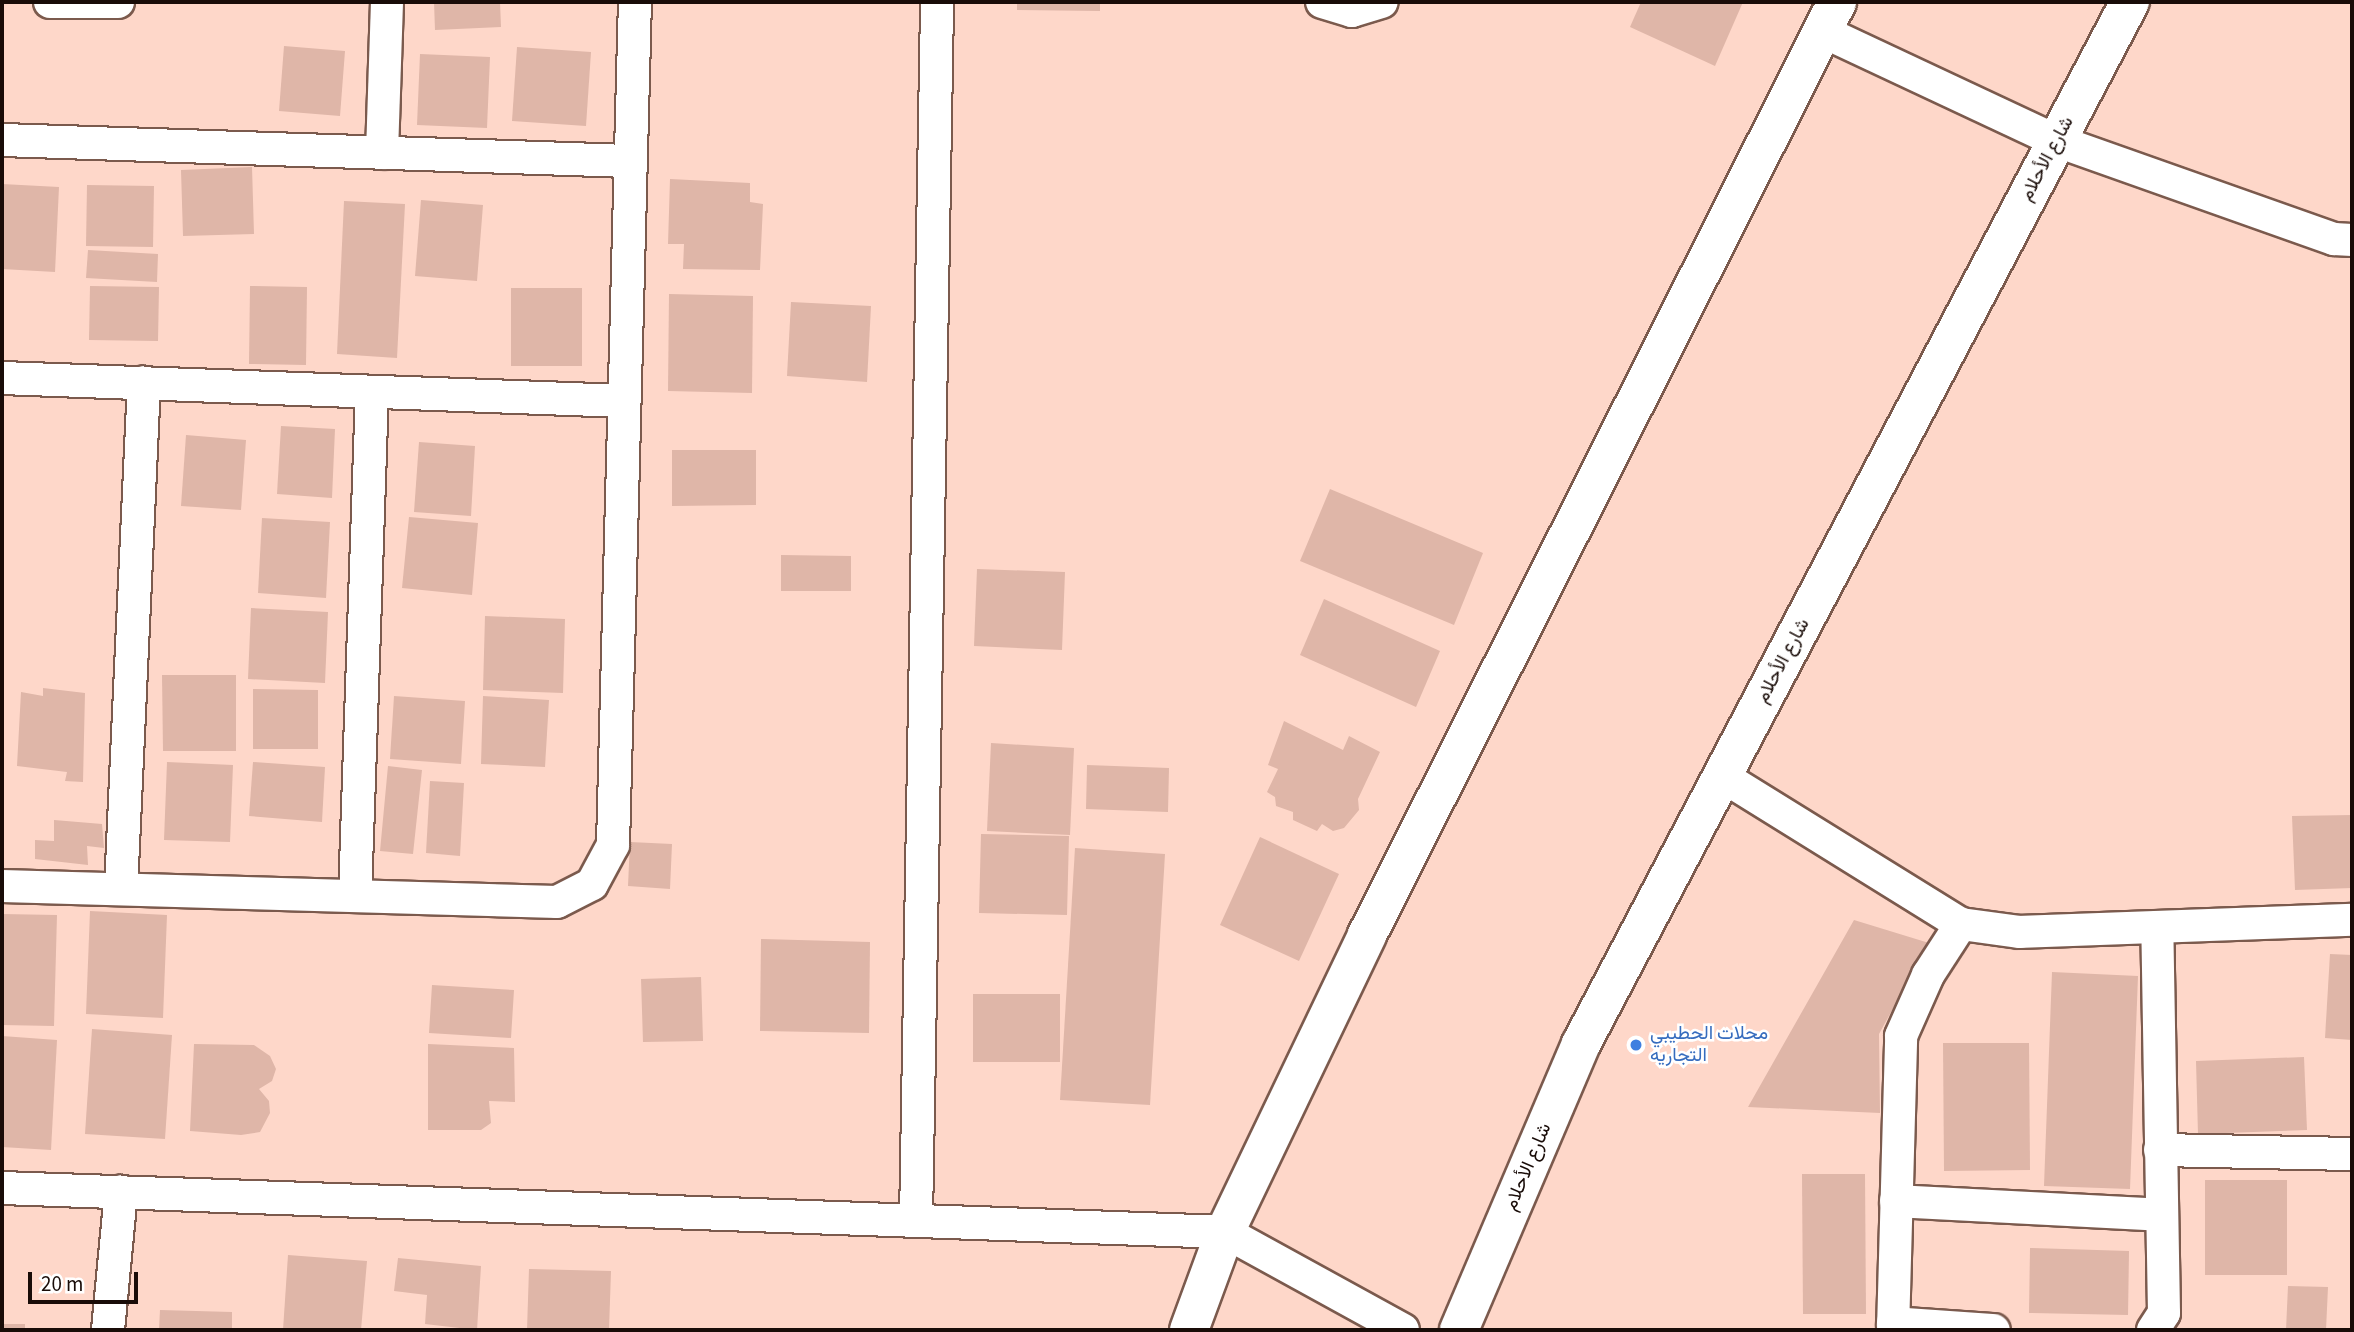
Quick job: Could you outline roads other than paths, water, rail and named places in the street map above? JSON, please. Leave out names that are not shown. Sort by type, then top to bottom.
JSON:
[{"type":"main road","name":"شارع الأحلام","points":[[1459,1330],[1581,1044],[2130,2]]},
{"type":"main road","points":[[1189,1330],[1225,1232],[1367,935],[1829,16]]},
{"type":"street","points":[[50,2],[118,2]]},
{"type":"street","points":[[382,153],[387,2]]},
{"type":"street","points":[[2,886],[557,902],[593,884],[613,845],[635,2]]},
{"type":"street","points":[[916,1221],[937,2]]},
{"type":"street","points":[[1322,2],[1352,11],[1382,2]]},
{"type":"street","points":[[1829,16],[2057,141],[2334,239],[2352,240]]},
{"type":"street","points":[[2,140],[630,161]]},
{"type":"street","points":[[2,378],[624,401]]},
{"type":"street","points":[[121,889],[144,383]]},
{"type":"street","points":[[355,896],[372,391]]},
{"type":"street","points":[[1722,776],[1961,924],[2020,932],[2352,920]]},
{"type":"street","points":[[1961,924],[1928,975],[1901,1037],[1893,1327],[1994,1330]]},
{"type":"street","points":[[2153,1330],[2164,1313],[2159,1215],[2161,1150],[2157,927]]},
{"type":"street","points":[[2161,1150],[2352,1154]]},
{"type":"street","points":[[2,1188],[1225,1232],[1404,1330]]},
{"type":"street","points":[[108,1330],[121,1192]]},
{"type":"street","points":[[1896,1201],[2159,1215]]},
{"type":"place","name":"محلات الحطيبي التجاريه","points":[[1636,1045]]}]
